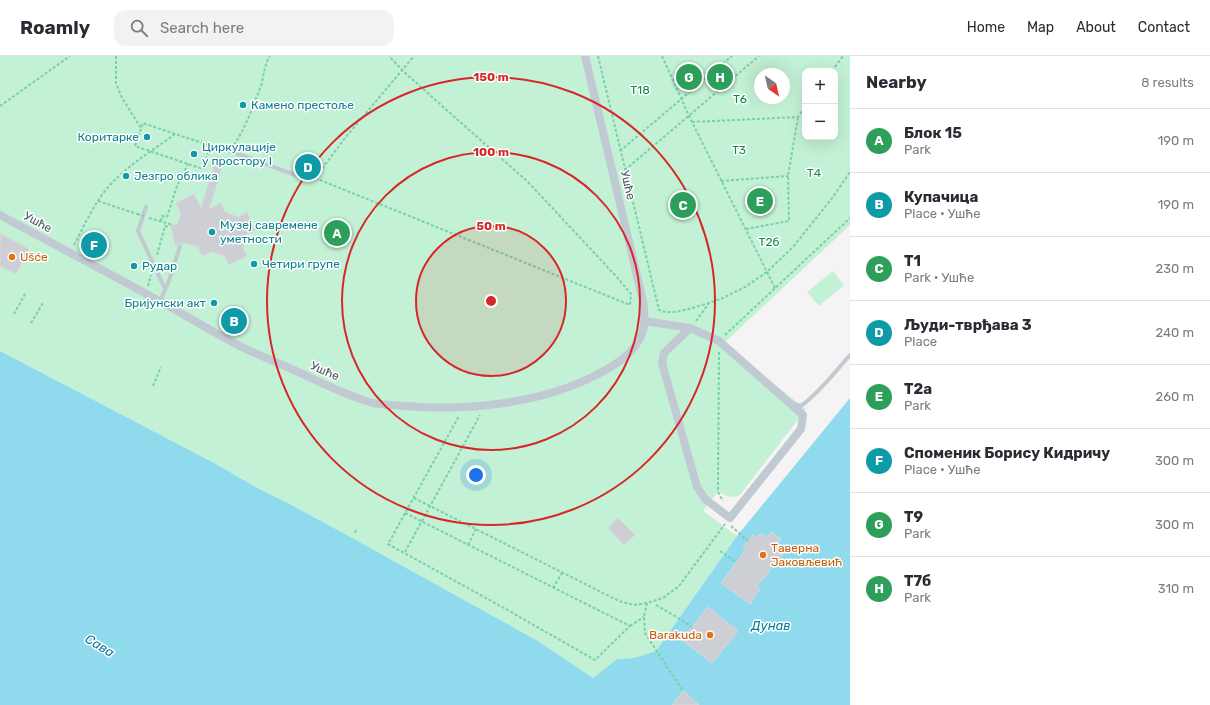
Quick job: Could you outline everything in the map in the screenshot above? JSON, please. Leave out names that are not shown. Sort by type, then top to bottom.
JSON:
[{"type":"street","name":"Ушће","points":[[0,215],[245,348],[355,397],[374,403],[426,408],[501,404],[533,397],[562,389],[584,381],[602,372],[618,362],[629,352],[638,342],[643,331],[643,301],[585,56]]},
{"type":"street","points":[[644,321],[690,328],[719,341],[803,415],[801,429],[728,520],[705,498],[697,487],[662,363],[664,353],[690,328]]},
{"type":"lane","points":[[215,147],[301,177]]},
{"type":"lane","points":[[146,207],[138,231],[165,289]]},
{"type":"lane","points":[[160,301],[180,246]]},
{"type":"lane","points":[[791,404],[801,406],[814,396],[850,355]]},
{"type":"path","points":[[0,106],[70,56]]},
{"type":"path","points":[[116,56],[116,83],[122,98],[142,128]]},
{"type":"path","points":[[230,151],[242,134],[261,84],[266,63],[270,56]]},
{"type":"path","points":[[301,177],[315,178],[630,305],[631,294],[528,182],[402,70],[389,56]]},
{"type":"path","points":[[315,178],[345,138],[414,56]]},
{"type":"path","points":[[598,56],[659,310],[674,312],[709,303],[740,290],[768,272],[793,247],[833,197],[850,172]]},
{"type":"path","points":[[662,56],[689,116],[775,288]]},
{"type":"path","points":[[620,150],[732,56]]},
{"type":"path","points":[[625,170],[759,56]]},
{"type":"path","points":[[834,68],[843,56]]},
{"type":"path","points":[[746,229],[789,221],[788,176],[798,117],[802,111]]},
{"type":"path","points":[[692,122],[798,117]]},
{"type":"path","points":[[143,124],[175,134],[210,145],[203,169],[135,146],[143,124]]},
{"type":"path","points":[[70,253],[98,200],[111,183],[128,168],[175,134]]},
{"type":"path","points":[[162,221],[162,216],[165,217],[177,186],[188,164]]},
{"type":"path","points":[[721,181],[788,176]]},
{"type":"path","points":[[98,200],[144,216]]},
{"type":"path","points":[[149,217],[170,224],[169,227],[165,226]]},
{"type":"path","points":[[748,541],[728,520],[718,492],[719,341],[850,218]]},
{"type":"path","points":[[14,314],[25,294]]},
{"type":"path","points":[[31,323],[43,303]]},
{"type":"path","points":[[690,328],[709,303]]},
{"type":"path","points":[[152,386],[161,368]]},
{"type":"path","points":[[405,552],[486,405]]},
{"type":"path","points":[[464,407],[388,544],[405,552],[595,660],[630,626],[644,617]]},
{"type":"path","points":[[414,498],[619,602],[634,605],[647,604],[663,598],[679,586],[728,520]]},
{"type":"path","points":[[405,514],[630,626]]},
{"type":"path","points":[[354,533],[357,528]]},
{"type":"path","points":[[468,545],[476,529]]},
{"type":"path","points":[[720,551],[736,562]]},
{"type":"path","points":[[553,588],[562,572]]},
{"type":"path","points":[[647,604],[644,617],[645,633],[683,692]]},
{"type":"path","points":[[656,604],[692,627]]},
{"type":"green space","points":[[0,56],[850,56],[850,225],[723,344],[806,409],[739,496],[729,497],[718,492],[703,511],[737,536],[656,651],[634,658],[617,659],[593,678],[538,641],[216,464],[0,351]]},
{"type":"green space","points":[[833,271],[844,285],[819,306],[807,292]]},
{"type":"water","points":[[0,351],[216,464],[259,489],[352,538],[538,641],[593,678],[617,659],[634,658],[656,651],[737,536],[850,398],[850,705],[0,705]]},
{"type":"building","name":"Музеј савремене уметности","points":[[217,156],[225,158],[209,209],[221,203],[225,212],[238,217],[247,212],[256,230],[247,234],[243,248],[247,256],[229,265],[224,256],[212,252],[202,256],[198,247],[186,243],[179,243],[176,247],[170,224],[177,225],[181,213],[176,203],[194,194],[201,208]]},
{"type":"building","name":"Ušće","points":[[0,233],[29,249],[16,274],[0,266]]},
{"type":"building","points":[[618,518],[635,535],[624,545],[608,528]]},
{"type":"building","points":[[772,532],[781,539],[775,546],[784,553],[757,586],[760,589],[750,604],[721,583],[746,549],[743,546],[753,535],[757,538],[761,533],[767,538]]},
{"type":"building","name":"Barakuda","points":[[708,607],[738,631],[712,663],[682,640]]},
{"type":"building","points":[[683,691],[699,705],[672,705]]},
{"type":"place","name":"Т9","points":[[689,77]]},
{"type":"place","name":"Т7б","points":[[720,77]]},
{"type":"place","name":"Камено престоље","points":[[243,105]]},
{"type":"place","name":"Коритарке","points":[[147,137]]},
{"type":"place","name":"Циркулације у простору I","points":[[194,154]]},
{"type":"place","name":"Људи-тврђава 3","points":[[308,167]]},
{"type":"place","name":"Језгро облика","points":[[126,176]]},
{"type":"place","name":"Т2а","points":[[760,201]]},
{"type":"place","name":"Т1","points":[[683,205]]},
{"type":"place","name":"Музеј савремене уметности","points":[[212,232]]},
{"type":"place","name":"Блок 15","points":[[337,233]]},
{"type":"place","name":"Споменик Борису Кидричу","points":[[94,245]]},
{"type":"place","name":"Ušće","points":[[12,257]]},
{"type":"place","name":"Четири групе","points":[[254,264]]},
{"type":"place","name":"Рудар","points":[[134,266]]},
{"type":"place","name":"Бријунски акт","points":[[214,303]]},
{"type":"place","name":"Купачица","points":[[234,321]]},
{"type":"place","name":"Таверна Јаковљевић","points":[[763,555]]},
{"type":"place","name":"Barakuda","points":[[710,635]]},
{"type":"park label","name":"Т18","points":[[640,90]]},
{"type":"park label","name":"Т6","points":[[740,99]]},
{"type":"park label","name":"Т3","points":[[739,150]]},
{"type":"park label","name":"Т4","points":[[814,173]]},
{"type":"park label","name":"Т2б","points":[[769,242]]},
{"type":"water label","name":"Дунав","points":[[771,625]]},
{"type":"water label","name":"Сава","points":[[100,645]]}]
